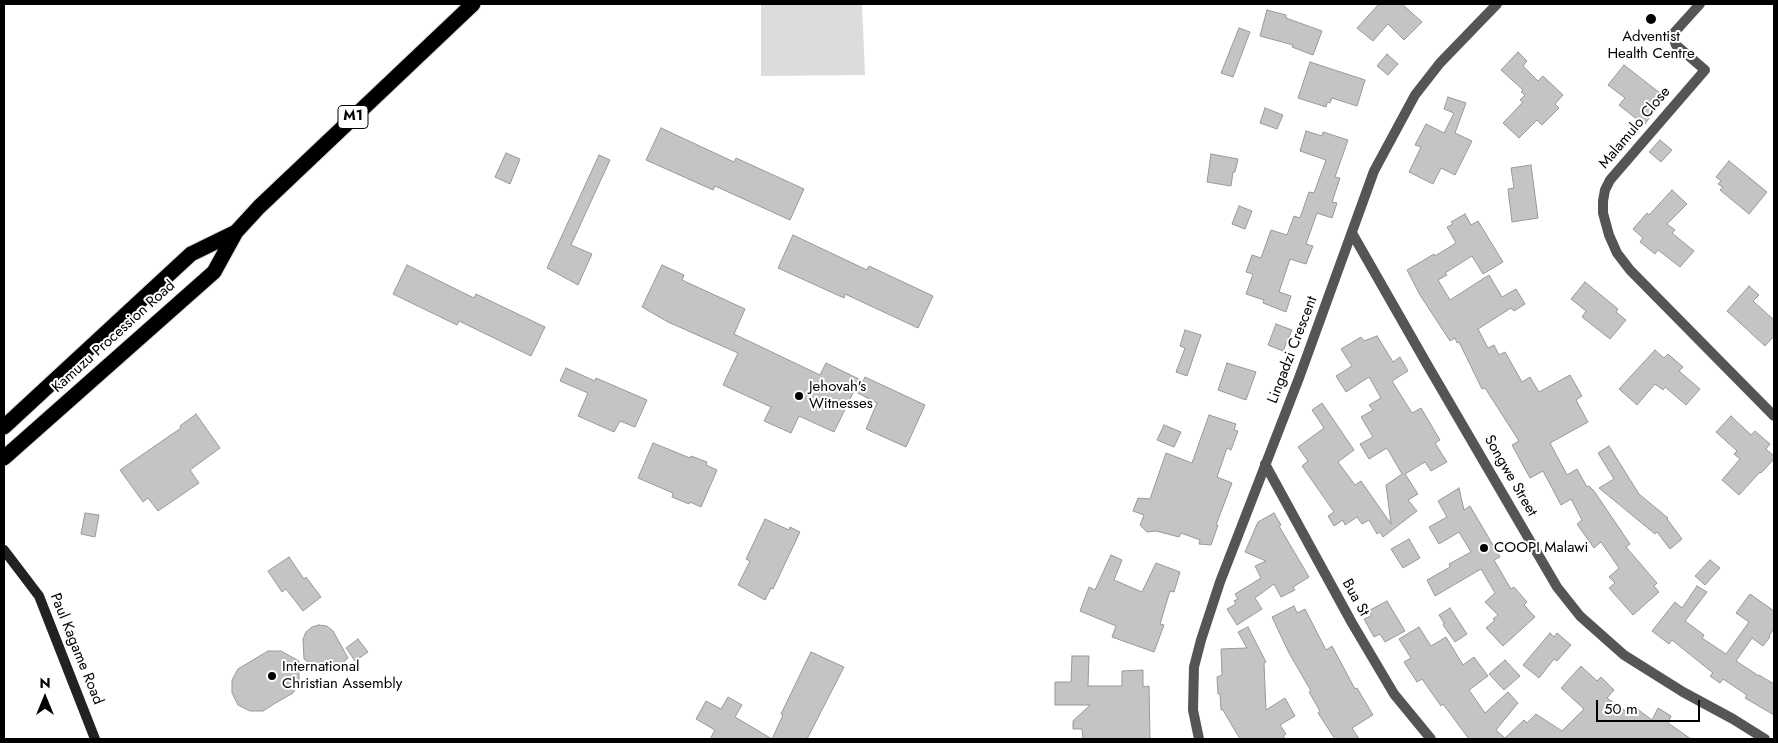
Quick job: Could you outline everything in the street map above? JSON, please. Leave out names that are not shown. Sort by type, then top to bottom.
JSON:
[{"type":"highway","name":"Kamuzu Procession Road","points":[[6,459],[214,272],[236,232],[258,207],[473,4]]},
{"type":"highway","name":"Kamuzu Procession Road","points":[[4,427],[191,254],[236,232]]},
{"type":"street","name":"Lingadzi Crescent","points":[[1199,739],[1193,710],[1194,668],[1201,640],[1220,582],[1300,378],[1374,171],[1414,95],[1440,63],[1497,4]]},
{"type":"street","name":"Malamulo Close","points":[[1700,4],[1672,36],[1676,44],[1704,70],[1610,180],[1604,195],[1603,213],[1609,235],[1618,253],[1630,270],[1774,416]]},
{"type":"street","name":"Songwe Street","points":[[1352,233],[1437,383],[1552,579],[1568,602],[1580,616],[1624,655],[1683,692],[1733,718],[1765,739]]},
{"type":"street","name":"Bua St","points":[[1265,464],[1352,623],[1394,694],[1431,739]]},
{"type":"street","name":"Paul Kagame Road","points":[[4,550],[39,596],[95,739]]},
{"type":"shaded area","points":[[761,4],[862,4],[865,75],[761,76]]},
{"type":"building","points":[[1379,4],[1402,4],[1422,22],[1404,40],[1388,24],[1373,41],[1357,28]]},
{"type":"building","points":[[1267,10],[1286,15],[1286,18],[1322,31],[1313,55],[1292,47],[1293,45],[1260,36]]},
{"type":"building","points":[[1239,28],[1250,32],[1233,77],[1221,73]]},
{"type":"building","points":[[1518,52],[1527,61],[1523,66],[1538,81],[1543,76],[1563,95],[1555,104],[1559,108],[1542,125],[1537,120],[1519,138],[1503,123],[1523,102],[1520,100],[1525,95],[1521,92],[1523,90],[1501,70]]},
{"type":"building","points":[[1387,54],[1398,64],[1388,75],[1377,66]]},
{"type":"building","points":[[1310,62],[1365,80],[1357,106],[1332,98],[1330,103],[1327,102],[1326,107],[1298,98]]},
{"type":"building","points":[[1624,65],[1665,97],[1644,125],[1619,105],[1625,98],[1608,85]]},
{"type":"building","points":[[1448,97],[1466,103],[1455,133],[1472,141],[1455,175],[1441,168],[1433,184],[1409,172],[1421,147],[1415,145],[1426,124],[1444,133],[1454,113],[1444,109]]},
{"type":"building","points":[[1265,108],[1283,115],[1277,129],[1260,123]]},
{"type":"building","points":[[661,128],[734,162],[736,158],[804,189],[790,220],[715,186],[713,190],[646,160]]},
{"type":"building","points":[[1306,131],[1322,136],[1323,132],[1348,140],[1335,177],[1340,178],[1332,202],[1337,203],[1332,218],[1317,213],[1306,244],[1313,246],[1306,264],[1290,259],[1279,292],[1291,296],[1286,312],[1263,303],[1264,300],[1246,294],[1253,274],[1246,272],[1252,255],[1261,258],[1271,230],[1287,235],[1294,216],[1300,218],[1309,192],[1314,193],[1326,160],[1300,151]]},
{"type":"building","points":[[1660,140],[1672,150],[1661,162],[1649,152]]},
{"type":"building","points":[[506,153],[520,159],[510,184],[495,177]]},
{"type":"building","points":[[1211,154],[1238,159],[1235,172],[1233,172],[1231,186],[1207,182]]},
{"type":"building","points":[[599,155],[610,160],[571,245],[592,254],[578,285],[547,268]]},
{"type":"building","points":[[1729,161],[1767,192],[1749,214],[1720,190],[1723,187],[1718,184],[1721,181],[1716,177]]},
{"type":"building","points":[[1531,165],[1538,218],[1512,222],[1508,189],[1514,188],[1511,168]]},
{"type":"building","points":[[1672,190],[1687,204],[1667,224],[1675,230],[1672,233],[1694,251],[1680,267],[1658,250],[1655,254],[1640,242],[1643,238],[1633,229]]},
{"type":"building","points":[[1239,206],[1252,211],[1245,229],[1232,224]]},
{"type":"building","points":[[1465,214],[1471,225],[1478,221],[1503,262],[1483,274],[1472,256],[1445,273],[1447,275],[1438,280],[1450,300],[1489,275],[1502,297],[1516,289],[1525,304],[1514,311],[1511,308],[1478,329],[1488,348],[1494,345],[1499,355],[1505,352],[1522,382],[1530,377],[1539,392],[1570,375],[1582,396],[1576,400],[1588,422],[1550,443],[1567,475],[1577,469],[1587,487],[1589,486],[1594,491],[1630,544],[1626,547],[1657,583],[1654,586],[1659,592],[1633,615],[1609,588],[1615,583],[1609,577],[1619,568],[1601,542],[1594,548],[1577,524],[1582,520],[1571,499],[1561,505],[1543,471],[1530,478],[1512,445],[1519,441],[1485,388],[1482,389],[1459,342],[1457,343],[1455,338],[1450,341],[1420,295],[1407,270],[1456,243],[1447,227],[1453,224],[1451,222]]},
{"type":"building","points":[[793,235],[867,270],[869,266],[933,296],[918,328],[845,294],[844,298],[778,268]]},
{"type":"building","points":[[407,265],[474,298],[476,294],[545,327],[531,356],[459,321],[457,325],[393,294]]},
{"type":"building","points":[[662,265],[684,275],[682,280],[745,309],[734,334],[820,375],[826,363],[863,381],[865,377],[925,405],[906,447],[866,429],[877,403],[854,391],[834,432],[799,416],[791,433],[764,421],[771,407],[723,385],[738,353],[668,322],[642,307]]},
{"type":"building","points":[[1585,282],[1618,309],[1616,312],[1626,320],[1610,339],[1582,317],[1586,311],[1571,299]]},
{"type":"building","points":[[1749,286],[1759,295],[1753,301],[1774,320],[1774,336],[1765,346],[1727,311]]},
{"type":"building","points":[[1276,324],[1292,330],[1283,351],[1268,345]]},
{"type":"building","points":[[1185,330],[1201,335],[1187,376],[1176,372],[1185,348],[1180,346]]},
{"type":"building","points":[[1377,336],[1393,362],[1400,357],[1408,371],[1392,381],[1412,413],[1421,408],[1440,440],[1435,443],[1447,462],[1431,471],[1425,462],[1405,474],[1418,494],[1408,500],[1417,511],[1383,537],[1380,532],[1377,534],[1369,520],[1362,524],[1357,517],[1345,525],[1343,520],[1334,526],[1328,516],[1334,512],[1302,466],[1308,461],[1298,447],[1324,428],[1312,410],[1322,403],[1354,450],[1338,462],[1355,485],[1361,481],[1391,524],[1386,485],[1402,474],[1387,448],[1369,459],[1360,444],[1373,437],[1361,417],[1373,410],[1369,405],[1381,398],[1369,377],[1346,392],[1336,376],[1352,366],[1341,349],[1361,337],[1364,341]]},
{"type":"building","points":[[1655,350],[1664,358],[1668,354],[1683,367],[1679,371],[1700,389],[1686,405],[1665,387],[1663,390],[1655,384],[1637,405],[1619,389]]},
{"type":"building","points":[[1227,363],[1256,372],[1246,400],[1218,390]]},
{"type":"building","points":[[566,368],[595,381],[596,378],[647,400],[635,427],[620,421],[614,432],[578,416],[588,393],[560,381]]},
{"type":"building","points":[[196,414],[220,448],[190,470],[199,483],[158,511],[148,498],[143,502],[120,470],[181,428],[180,426]]},
{"type":"building","points":[[1209,415],[1236,424],[1234,430],[1238,431],[1231,450],[1227,448],[1217,477],[1232,483],[1216,525],[1218,525],[1211,545],[1199,544],[1200,540],[1181,533],[1179,537],[1156,531],[1147,532],[1140,525],[1144,515],[1133,511],[1138,498],[1150,499],[1166,453],[1192,463]]},
{"type":"building","points":[[1731,416],[1751,435],[1755,431],[1770,444],[1766,449],[1774,456],[1774,459],[1739,495],[1722,480],[1740,459],[1734,454],[1737,451],[1716,432]]},
{"type":"building","points":[[1164,425],[1181,432],[1174,447],[1157,440]]},
{"type":"building","points":[[653,443],[690,458],[691,456],[707,462],[706,465],[717,470],[701,507],[672,497],[673,493],[638,478]]},
{"type":"building","points":[[1609,446],[1639,494],[1668,518],[1682,539],[1670,549],[1657,532],[1655,534],[1599,488],[1614,479],[1598,453]]},
{"type":"building","points":[[1459,488],[1464,510],[1470,506],[1500,557],[1494,560],[1511,589],[1514,587],[1527,602],[1524,605],[1535,617],[1503,646],[1486,628],[1498,615],[1485,602],[1495,593],[1481,569],[1435,596],[1427,580],[1450,567],[1449,564],[1471,552],[1459,532],[1439,544],[1429,527],[1447,517],[1438,501]]},
{"type":"building","points":[[85,513],[99,515],[95,537],[81,534]]},
{"type":"building","points":[[1274,513],[1281,525],[1279,526],[1309,577],[1293,587],[1295,590],[1281,597],[1274,584],[1255,598],[1262,609],[1237,625],[1227,609],[1236,604],[1234,601],[1238,599],[1235,594],[1261,578],[1255,566],[1266,561],[1245,552],[1258,522]]},
{"type":"building","points":[[765,519],[789,530],[790,527],[800,532],[773,589],[771,588],[765,600],[738,585],[750,561],[746,559]]},
{"type":"building","points":[[1409,539],[1420,558],[1403,568],[1391,549]]},
{"type":"building","points":[[1111,555],[1122,560],[1114,580],[1142,592],[1156,563],[1180,572],[1174,592],[1170,591],[1160,624],[1164,625],[1154,652],[1112,637],[1116,626],[1080,611],[1089,587],[1095,590]]},
{"type":"building","points":[[289,557],[304,579],[306,577],[321,597],[303,611],[286,589],[282,592],[268,571]]},
{"type":"building","points":[[1710,560],[1720,568],[1705,585],[1695,576]]},
{"type":"building","points":[[1697,586],[1707,592],[1685,621],[1704,635],[1702,638],[1726,654],[1749,622],[1736,613],[1750,594],[1774,611],[1774,628],[1770,637],[1763,646],[1752,638],[1736,661],[1774,684],[1774,715],[1745,698],[1747,695],[1723,679],[1720,683],[1710,676],[1713,673],[1672,640],[1669,644],[1652,631],[1675,602],[1682,608]]},
{"type":"building","points":[[1387,601],[1405,631],[1385,642],[1380,634],[1374,637],[1364,619],[1371,616],[1370,610]]},
{"type":"building","points":[[1294,606],[1297,613],[1305,609],[1326,650],[1332,646],[1355,689],[1357,688],[1373,715],[1352,728],[1359,739],[1335,739],[1318,713],[1320,711],[1309,692],[1311,691],[1289,653],[1272,617]]},
{"type":"building","points":[[1450,608],[1467,634],[1455,642],[1443,625],[1444,623],[1439,615]]},
{"type":"building","points":[[319,625],[327,626],[333,631],[348,658],[335,670],[323,673],[304,659],[303,639],[306,632],[312,627]]},
{"type":"building","points":[[1248,627],[1266,662],[1264,663],[1266,710],[1285,698],[1295,716],[1280,725],[1286,734],[1283,736],[1285,739],[1240,739],[1223,710],[1221,710],[1217,677],[1222,675],[1221,649],[1247,648],[1238,632]]},
{"type":"building","points":[[1419,627],[1431,646],[1446,637],[1463,665],[1474,657],[1488,676],[1469,690],[1485,713],[1508,692],[1518,703],[1496,730],[1505,738],[1524,720],[1527,723],[1536,714],[1562,731],[1584,709],[1561,688],[1581,666],[1597,681],[1601,677],[1614,690],[1607,698],[1631,715],[1636,708],[1652,720],[1658,708],[1671,716],[1668,723],[1691,739],[1469,739],[1443,704],[1441,706],[1422,679],[1417,682],[1404,662],[1411,658],[1399,639]]},
{"type":"building","points":[[1550,633],[1554,637],[1557,633],[1571,645],[1557,661],[1554,659],[1539,678],[1523,665]]},
{"type":"building","points":[[358,639],[368,652],[355,661],[346,648]]},
{"type":"building","points":[[268,651],[281,651],[299,661],[299,682],[293,693],[263,711],[250,711],[238,705],[232,693],[232,680],[238,669]]},
{"type":"building","points":[[811,652],[844,667],[807,739],[772,739],[783,715],[781,714]]},
{"type":"building","points":[[1072,656],[1089,656],[1088,686],[1122,686],[1122,671],[1143,670],[1143,687],[1149,686],[1150,739],[1083,739],[1082,729],[1073,729],[1073,721],[1090,705],[1055,705],[1055,682],[1071,682]]},
{"type":"building","points":[[1505,660],[1520,676],[1504,690],[1489,674]]},
{"type":"building","points":[[728,697],[742,705],[735,717],[772,739],[710,739],[715,730],[696,719],[706,701],[721,709]]},
{"type":"place","name":"Adventist Health Centre","points":[[1651,19]]},
{"type":"place","name":"Jehovah's Witnesses","points":[[799,396]]},
{"type":"place","name":"COOPI Malawi","points":[[1484,548]]},
{"type":"place","name":"International Christian Assembly","points":[[272,676]]}]
